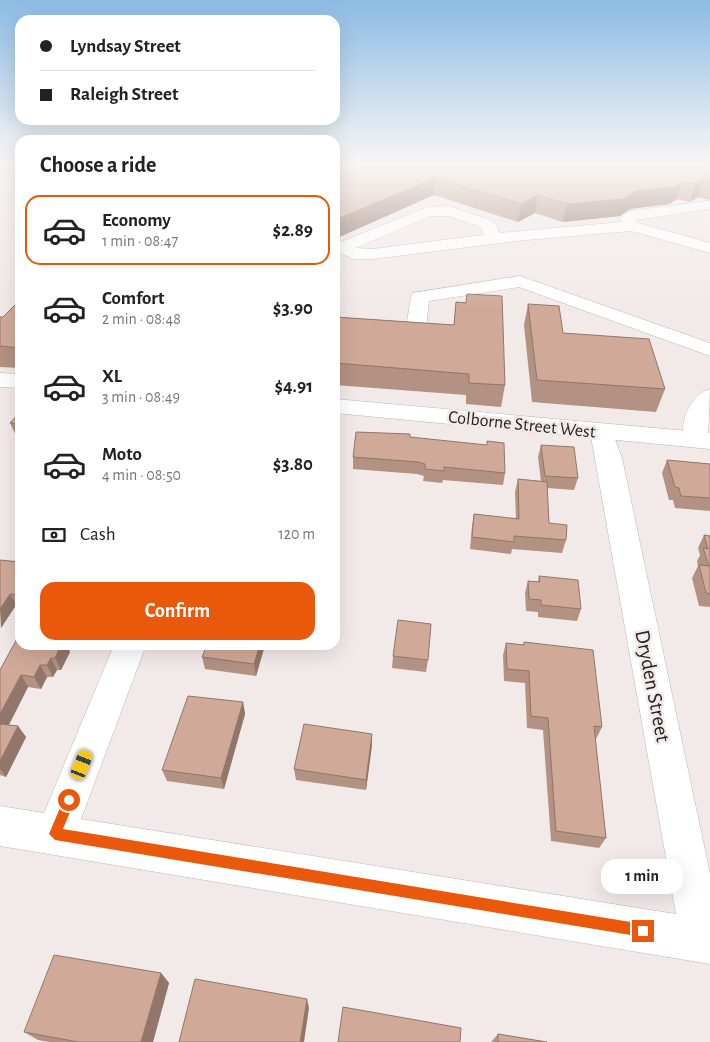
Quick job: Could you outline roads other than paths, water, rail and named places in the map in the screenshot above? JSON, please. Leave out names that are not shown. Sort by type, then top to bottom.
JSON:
[{"type":"street","points":[[433,212],[422,214],[342,248],[354,254],[373,254],[589,228],[632,226],[710,248]]},
{"type":"street","points":[[446,212],[484,223],[490,227],[492,240]]},
{"type":"street","points":[[632,226],[628,219],[630,216],[662,212]]},
{"type":"street","points":[[416,328],[420,297],[520,281],[710,350]]},
{"type":"street","points":[[0,380],[15,381]]},
{"type":"street","points":[[703,440],[698,411],[710,396]]},
{"type":"street","name":"Colborne Street West","points":[[340,406],[703,440]]},
{"type":"street","name":"Dryden Street","points":[[602,432],[609,458],[706,941]]},
{"type":"street","points":[[55,834],[128,650]]},
{"type":"street","points":[[0,826],[706,941]]}]
